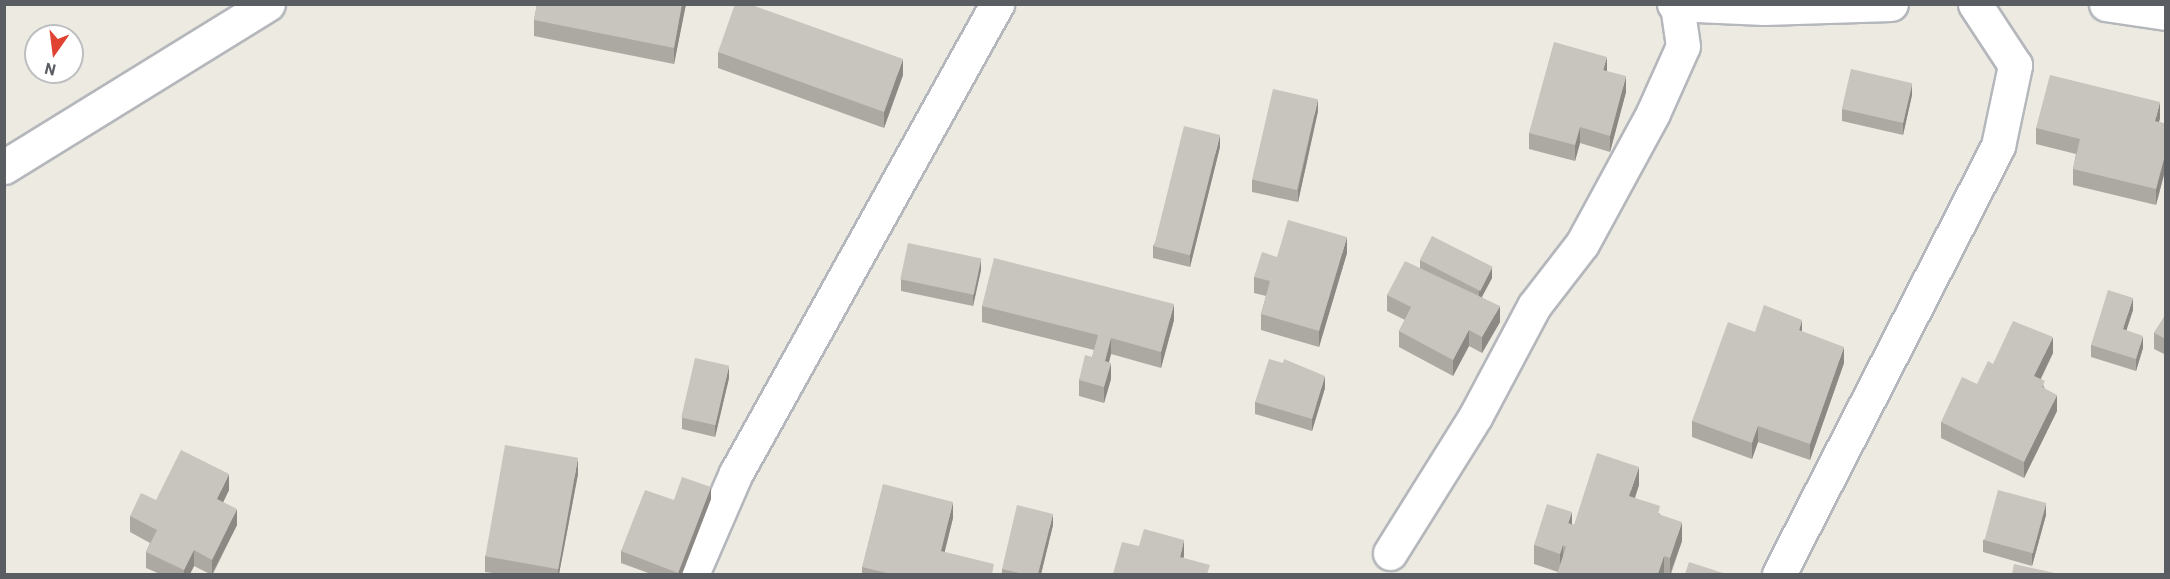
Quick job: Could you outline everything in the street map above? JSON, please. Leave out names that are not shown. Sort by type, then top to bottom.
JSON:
[{"type":"street","points":[[4,167],[268,4]]},
{"type":"street","points":[[692,574],[736,473],[997,4]]},
{"type":"street","points":[[1390,553],[1475,417],[1534,306],[1582,244],[1653,113],[1683,46],[1675,5],[1891,4]]},
{"type":"street","points":[[1779,574],[1998,146],[2015,65],[1975,4]]},
{"type":"street","points":[[2106,4],[2166,13]]},
{"type":"building","points":[[537,4],[682,4],[674,48],[534,20]]},
{"type":"building","points":[[735,4],[749,4],[903,59],[884,112],[718,52]]},
{"type":"building","points":[[1554,42],[1607,57],[1603,70],[1626,76],[1610,136],[1580,127],[1575,145],[1529,133]]},
{"type":"building","points":[[1851,69],[1912,83],[1903,123],[1842,109]]},
{"type":"building","points":[[2050,75],[2160,102],[2155,121],[2166,124],[2166,151],[2156,189],[2073,169],[2080,139],[2036,128]]},
{"type":"building","points":[[1273,89],[1318,99],[1297,190],[1252,180]]},
{"type":"building","points":[[1184,126],[1220,135],[1190,255],[1154,246]]},
{"type":"building","points":[[1288,220],[1347,237],[1319,331],[1261,314],[1270,281],[1254,277],[1262,252],[1277,257]]},
{"type":"building","points":[[1432,236],[1493,267],[1480,291],[1420,260]]},
{"type":"building","points":[[908,243],[981,259],[974,295],[900,279]]},
{"type":"building","points":[[994,258],[1174,304],[1161,352],[1111,338],[1105,361],[1111,363],[1104,387],[1079,380],[1085,355],[1092,357],[1098,335],[982,306]]},
{"type":"building","points":[[1405,261],[1500,306],[1482,337],[1469,330],[1453,360],[1399,331],[1411,307],[1387,295]]},
{"type":"building","points":[[2108,290],[2133,298],[2123,329],[2143,336],[2136,359],[2091,345]]},
{"type":"building","points":[[1764,305],[1802,320],[1799,330],[1844,347],[1810,444],[1758,426],[1752,443],[1692,421],[1728,322],[1755,332]]},
{"type":"building","points":[[2166,314],[2166,339],[2154,333]]},
{"type":"building","points":[[2013,321],[2053,337],[2034,376],[2045,381],[2042,387],[2057,395],[2024,462],[1941,422],[1962,377],[1977,384],[1988,361],[1993,364]]},
{"type":"building","points":[[695,358],[729,366],[715,425],[681,417]]},
{"type":"building","points":[[1269,359],[1283,363],[1284,359],[1325,376],[1312,419],[1255,402]]},
{"type":"building","points":[[505,445],[578,458],[558,569],[485,556]]},
{"type":"building","points":[[181,450],[229,474],[217,499],[237,509],[212,560],[194,550],[184,570],[146,552],[157,530],[130,516],[141,493],[156,500]]},
{"type":"building","points":[[1597,453],[1639,467],[1629,496],[1660,506],[1658,514],[1682,522],[1670,558],[1664,556],[1658,574],[1557,574],[1566,547],[1563,545],[1560,554],[1534,545],[1547,504],[1572,512],[1568,523],[1574,525]]},
{"type":"building","points":[[682,477],[711,487],[678,573],[621,551],[645,490],[674,500]]},
{"type":"building","points":[[883,484],[953,502],[941,551],[994,564],[992,574],[891,574],[862,567]]},
{"type":"building","points":[[1998,490],[2046,503],[2033,553],[1985,540]]},
{"type":"building","points":[[1017,505],[1053,514],[1038,574],[1024,574],[1002,569]]},
{"type":"building","points":[[1144,529],[1184,540],[1180,557],[1210,565],[1207,574],[1113,574],[1122,542],[1139,546]]},
{"type":"building","points":[[1689,562],[1723,573],[1723,574],[1685,574]]},
{"type":"building","points":[[2014,564],[2059,574],[2012,574]]}]
